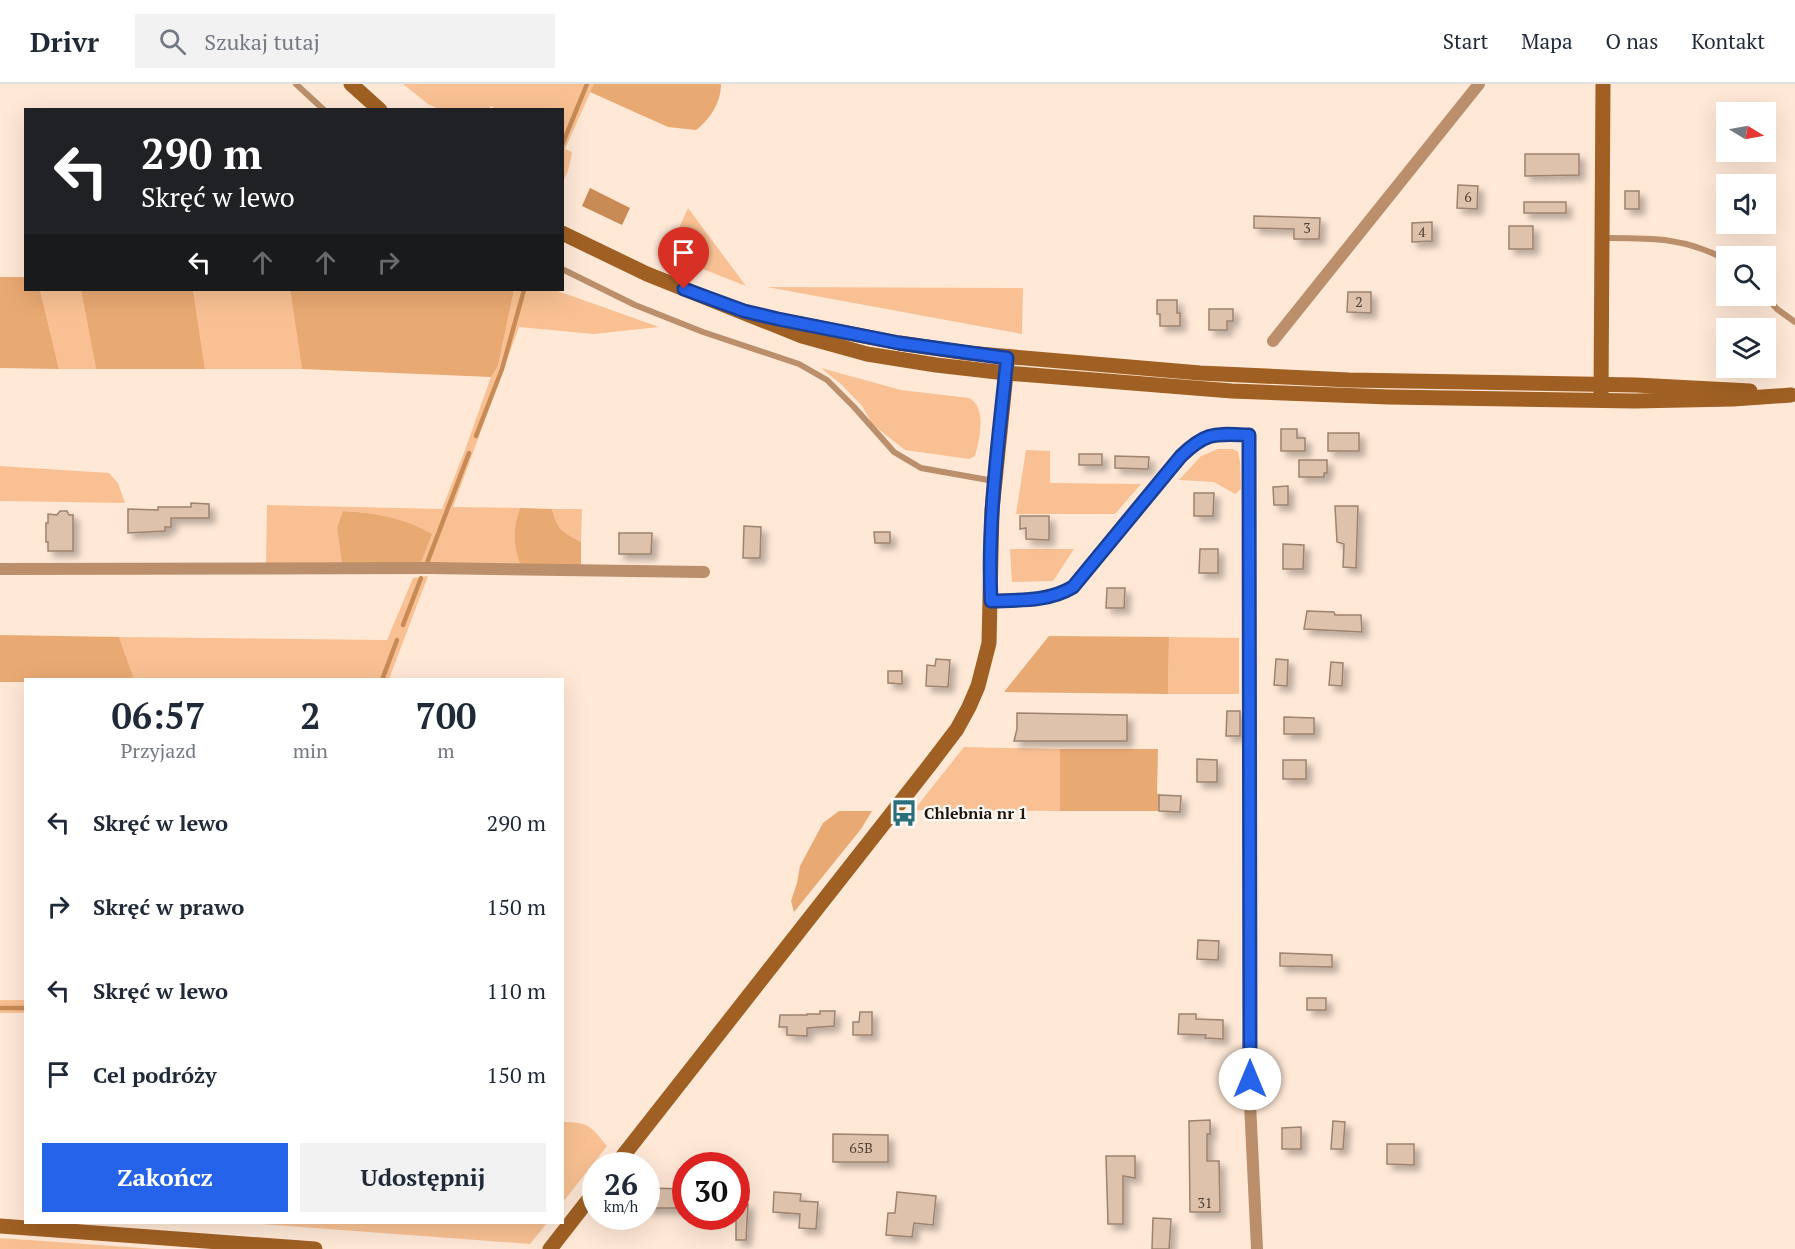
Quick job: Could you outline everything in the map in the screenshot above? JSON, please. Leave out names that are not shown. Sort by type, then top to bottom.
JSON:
[{"type":"main road","points":[[351,84],[378,108]]},
{"type":"main road","points":[[1600,400],[1603,84]]},
{"type":"main road","points":[[564,234],[647,274],[802,336],[867,354],[936,365],[1007,365],[1349,380],[1716,388],[1793,395]]},
{"type":"main road","points":[[626,1152],[957,729],[969,707],[981,675],[989,643],[991,601],[989,566],[994,481],[1007,365]]},
{"type":"main road","points":[[1007,365],[1246,392],[1600,400],[1715,400],[1793,395]]},
{"type":"main road","points":[[550,1249],[582,1208]]},
{"type":"main road","points":[[0,1226],[315,1249]]},
{"type":"street","points":[[1273,341],[1479,84]]},
{"type":"street","points":[[991,601],[1043,599],[1062,594],[1073,587],[1181,456],[1197,441],[1209,435],[1249,435],[1250,1102],[1257,1249]]},
{"type":"street","points":[[0,569],[430,568],[704,572]]},
{"type":"lane","points":[[296,84],[322,108]]},
{"type":"lane","points":[[1602,237],[1690,243],[1716,254]]},
{"type":"lane","points":[[564,270],[645,309],[703,332],[799,364],[827,380],[894,452],[921,468],[994,481]]},
{"type":"lane","points":[[1774,306],[1795,322]]},
{"type":"shaded area","points":[[403,84],[594,84],[565,149],[572,152],[564,179],[564,108],[494,108],[491,106],[490,108],[436,108]]},
{"type":"shaded area","points":[[594,84],[721,84],[714,110],[696,130],[668,127],[590,92]]},
{"type":"shaded area","points":[[590,188],[630,208],[622,225],[582,206]]},
{"type":"shaded area","points":[[688,208],[746,286],[667,255]]},
{"type":"shaded area","points":[[0,277],[24,277],[24,291],[40,291],[59,369],[0,368]]},
{"type":"shaded area","points":[[767,287],[1023,288],[1022,334]]},
{"type":"shaded area","points":[[40,291],[81,291],[96,369],[59,369]]},
{"type":"shaded area","points":[[81,291],[193,291],[205,369],[96,369]]},
{"type":"shaded area","points":[[193,291],[290,291],[302,369],[205,369]]},
{"type":"shaded area","points":[[290,291],[514,291],[498,366],[491,377],[302,369]]},
{"type":"shaded area","points":[[514,291],[558,291],[659,327],[594,334],[519,327],[453,507],[520,508],[515,537],[516,551],[521,566],[420,565],[431,534],[389,517],[344,511],[337,528],[342,565],[266,566],[267,505],[442,509],[491,377],[498,366]]},
{"type":"shaded area","points":[[821,368],[901,390],[969,398],[978,408],[981,424],[975,456],[969,459],[905,450],[872,424],[863,407],[842,385]]},
{"type":"shaded area","points":[[1218,449],[1233,449],[1238,452],[1241,489],[1235,494],[1214,482],[1179,480],[1201,456]]},
{"type":"shaded area","points":[[1026,450],[1050,451],[1050,483],[1141,484],[1115,514],[1016,514]]},
{"type":"shaded area","points":[[0,466],[109,473],[118,483],[125,503],[0,501]]},
{"type":"shaded area","points":[[520,508],[552,509],[556,522],[562,530],[581,542],[581,567],[521,566],[514,538]]},
{"type":"shaded area","points":[[552,509],[582,509],[581,542],[562,530],[556,522]]},
{"type":"shaded area","points":[[343,511],[389,517],[432,534],[420,565],[342,565],[337,528]]},
{"type":"shaded area","points":[[1010,549],[1074,549],[1053,581],[1012,582]]},
{"type":"shaded area","points":[[428,576],[389,678],[134,678],[119,637],[387,640],[413,578]]},
{"type":"shaded area","points":[[0,635],[119,637],[134,678],[24,678],[24,682],[0,682]]},
{"type":"shaded area","points":[[1049,636],[1169,637],[1168,694],[1004,692]]},
{"type":"shaded area","points":[[1169,637],[1239,638],[1239,694],[1168,694]]},
{"type":"shaded area","points":[[964,747],[1060,749],[1060,811],[914,810]]},
{"type":"shaded area","points":[[1060,749],[1158,749],[1159,811],[1060,811]]},
{"type":"shaded area","points":[[839,811],[872,811],[861,829],[794,912],[791,901],[800,866],[823,823]]},
{"type":"shaded area","points":[[0,1000],[24,1000],[24,1013],[0,1013]]},
{"type":"shaded area","points":[[564,1122],[584,1124],[607,1146],[602,1152],[582,1152],[582,1178],[564,1201]]},
{"type":"shaded area","points":[[260,1224],[546,1224],[530,1244]]},
{"type":"shaded area","points":[[0,1238],[156,1249],[0,1249]]},
{"type":"building","points":[[1525,154],[1579,154],[1579,175],[1525,176]]},
{"type":"building","points":[[1458,185],[1478,186],[1477,209],[1457,208]]},
{"type":"building","points":[[1625,191],[1639,191],[1639,209],[1625,209]]},
{"type":"building","points":[[1524,202],[1566,202],[1566,213],[1524,213]]},
{"type":"building","points":[[1254,216],[1320,218],[1319,239],[1294,239],[1294,229],[1254,228]]},
{"type":"building","points":[[1432,222],[1432,241],[1412,242],[1412,223]]},
{"type":"building","points":[[1509,226],[1533,226],[1533,249],[1509,249]]},
{"type":"building","points":[[1348,292],[1371,292],[1371,313],[1347,312]]},
{"type":"building","points":[[1157,300],[1177,300],[1180,326],[1160,326]]},
{"type":"building","points":[[1209,309],[1233,309],[1233,321],[1227,321],[1227,330],[1209,330]]},
{"type":"building","points":[[1281,429],[1297,429],[1297,438],[1305,438],[1305,451],[1281,451]]},
{"type":"building","points":[[1328,433],[1359,433],[1359,451],[1328,451]]},
{"type":"building","points":[[1079,454],[1102,454],[1102,465],[1079,465]]},
{"type":"building","points":[[1115,456],[1149,457],[1148,469],[1115,468]]},
{"type":"building","points":[[1299,460],[1327,460],[1327,473],[1324,473],[1324,477],[1299,477]]},
{"type":"building","points":[[1288,486],[1288,505],[1274,505],[1273,487]]},
{"type":"building","points":[[1194,493],[1214,493],[1213,516],[1194,516]]},
{"type":"building","points":[[191,503],[209,504],[209,518],[171,518],[171,527],[165,527],[165,531],[128,533],[128,509],[158,510],[158,507],[191,507]]},
{"type":"building","points":[[1335,506],[1358,506],[1356,568],[1343,567],[1344,544],[1337,542]]},
{"type":"building","points":[[60,511],[67,511],[69,515],[73,515],[73,551],[48,551],[46,523],[48,523],[48,514],[57,515]]},
{"type":"building","points":[[1020,516],[1049,516],[1049,540],[1026,539],[1026,528],[1020,529]]},
{"type":"building","points":[[744,526],[761,527],[760,558],[743,558]]},
{"type":"building","points":[[874,532],[890,532],[890,543],[875,543]]},
{"type":"building","points":[[619,533],[652,533],[651,554],[619,554]]},
{"type":"building","points":[[1283,544],[1304,545],[1303,569],[1283,569]]},
{"type":"building","points":[[1200,549],[1218,549],[1218,573],[1199,573]]},
{"type":"building","points":[[1107,588],[1125,588],[1124,608],[1106,608]]},
{"type":"building","points":[[1307,611],[1334,612],[1335,615],[1361,615],[1362,632],[1304,629]]},
{"type":"building","points":[[936,659],[950,660],[948,687],[926,686],[927,665],[935,666]]},
{"type":"building","points":[[1276,659],[1288,660],[1287,686],[1274,685]]},
{"type":"building","points":[[1331,662],[1343,663],[1342,686],[1329,685]]},
{"type":"building","points":[[888,671],[902,671],[902,684],[888,683]]},
{"type":"building","points":[[1227,711],[1240,711],[1240,736],[1226,736]]},
{"type":"building","points":[[1017,713],[1127,715],[1127,741],[1014,741]]},
{"type":"building","points":[[1284,717],[1314,718],[1314,734],[1284,734]]},
{"type":"building","points":[[1197,759],[1217,760],[1217,782],[1197,782]]},
{"type":"building","points":[[1283,760],[1306,760],[1306,779],[1283,779]]},
{"type":"building","points":[[1159,795],[1181,796],[1180,812],[1159,811]]},
{"type":"building","points":[[1198,940],[1219,941],[1218,960],[1197,959]]},
{"type":"building","points":[[1280,953],[1332,955],[1332,967],[1280,966]]},
{"type":"building","points":[[1307,998],[1326,998],[1326,1010],[1307,1010]]},
{"type":"building","points":[[820,1011],[835,1011],[834,1026],[807,1028],[807,1036],[787,1035],[787,1027],[779,1027],[780,1015],[820,1014]]},
{"type":"building","points":[[860,1012],[872,1012],[872,1035],[853,1035],[853,1022],[859,1022]]},
{"type":"building","points":[[1179,1014],[1196,1014],[1196,1019],[1223,1020],[1223,1039],[1205,1038],[1206,1035],[1178,1034]]},
{"type":"building","points":[[1210,1120],[1210,1134],[1207,1134],[1207,1161],[1219,1161],[1220,1212],[1190,1212],[1189,1121]]},
{"type":"building","points":[[1333,1121],[1345,1122],[1343,1149],[1331,1149]]},
{"type":"building","points":[[1301,1127],[1301,1149],[1282,1149],[1282,1128]]},
{"type":"building","points":[[833,1134],[888,1135],[888,1162],[833,1162]]},
{"type":"building","points":[[1387,1144],[1414,1144],[1414,1165],[1387,1164]]},
{"type":"building","points":[[1106,1156],[1135,1156],[1135,1178],[1123,1176],[1123,1224],[1108,1224]]},
{"type":"building","points":[[660,1188],[672,1189],[672,1208],[660,1208]]},
{"type":"building","points":[[774,1192],[801,1194],[800,1201],[818,1202],[816,1229],[799,1228],[800,1214],[773,1212]]},
{"type":"building","points":[[897,1192],[936,1196],[933,1225],[914,1223],[912,1237],[886,1235],[888,1213],[895,1213]]},
{"type":"building","points":[[1153,1218],[1171,1219],[1169,1249],[1152,1249]]},
{"type":"building","points":[[736,1230],[747,1230],[746,1240],[736,1240]]},
{"type":"waterway","points":[[564,140],[587,84]]},
{"type":"waterway","points":[[476,436],[502,369],[524,291]]},
{"type":"waterway","points":[[427,563],[469,453]]},
{"type":"waterway","points":[[403,625],[421,578]]},
{"type":"waterway","points":[[383,678],[397,640]]},
{"type":"waterway","points":[[0,1008],[24,1008]]},
{"type":"place","name":"Chlebnia nr 1","points":[[904,813]]},
{"type":"route","points":[[684,289],[744,311],[778,319],[899,343],[1007,358],[992,510],[989,566],[991,601],[1037,600],[1062,594],[1073,587],[1181,456],[1197,441],[1209,435],[1249,435],[1250,1079]]}]
